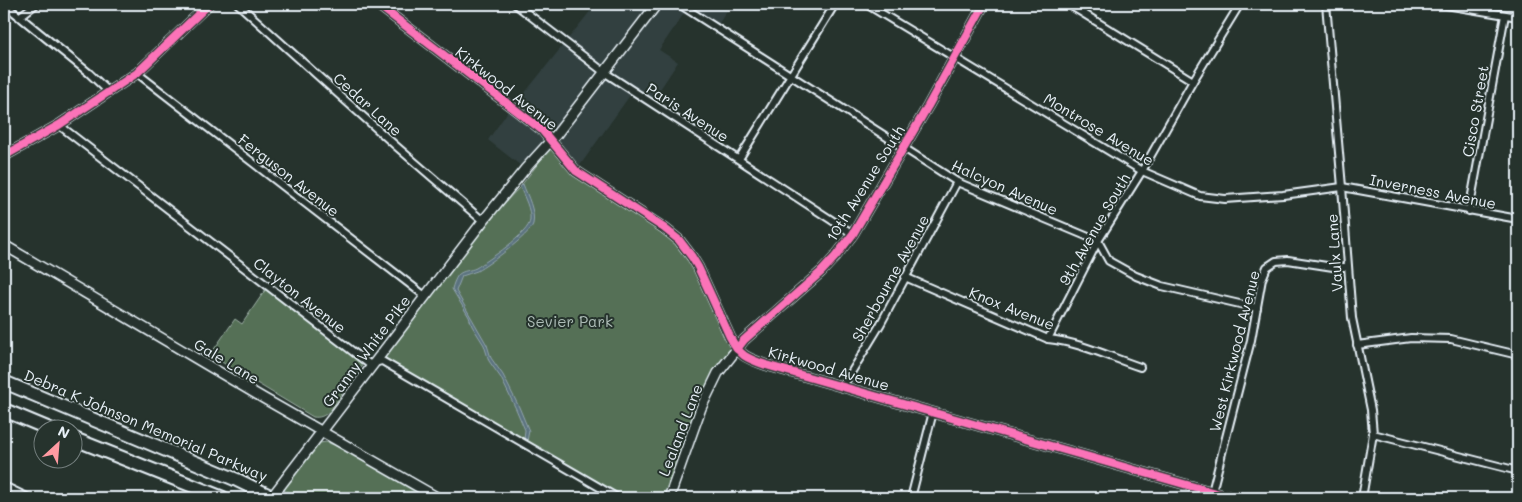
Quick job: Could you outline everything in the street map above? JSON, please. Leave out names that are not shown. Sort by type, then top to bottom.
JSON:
[{"type":"highway","name":"Debra K Johnson Memorial Parkway","points":[[4,382],[228,476],[273,498]]},
{"type":"highway","points":[[4,410],[32,422]]},
{"type":"highway","points":[[82,442],[223,498]]},
{"type":"street","points":[[4,4],[89,73],[109,92]]},
{"type":"street","points":[[19,17],[36,4]]},
{"type":"street","points":[[4,156],[59,125],[137,73],[209,4]]},
{"type":"street","name":"Cedar Lane","points":[[238,4],[483,222]]},
{"type":"street","name":"Kirkwood Avenue","points":[[376,4],[542,130],[576,171],[664,228],[679,240],[692,257],[737,349],[743,356],[1233,498]]},
{"type":"street","name":"Paris Avenue","points":[[515,4],[604,72],[853,234]]},
{"type":"street","name":"Granny White Pike","points":[[273,498],[425,296],[525,169],[551,140],[656,4]]},
{"type":"street","name":"Halcyon Avenue","points":[[679,4],[956,182],[1098,241]]},
{"type":"street","points":[[739,160],[835,4]]},
{"type":"street","name":"Montrose Avenue","points":[[866,4],[1142,172],[1200,196],[1225,199],[1283,195],[1342,187]]},
{"type":"street","name":"10th Avenue South","points":[[737,349],[744,340],[821,272],[853,234],[928,106],[984,4]]},
{"type":"street","points":[[1068,4],[1193,81]]},
{"type":"street","name":"9th Avenue South","points":[[1048,339],[1098,241],[1142,172],[1193,81],[1240,4]]},
{"type":"street","name":"Vaulx Lane","points":[[1326,4],[1352,318],[1369,393],[1373,434],[1362,498]]},
{"type":"street","points":[[1440,4],[1518,18]]},
{"type":"street","name":"Cisco Street","points":[[1469,211],[1505,15]]},
{"type":"street","name":"Ferguson Avenue","points":[[137,73],[425,296]]},
{"type":"street","name":"Clayton Avenue","points":[[59,125],[367,363],[382,361],[618,498]]},
{"type":"street","name":"Sherbourne Avenue","points":[[842,386],[880,325],[956,182]]},
{"type":"street","name":"Inverness Avenue","points":[[1342,187],[1518,219]]},
{"type":"street","points":[[1098,241],[1109,261],[1136,276],[1162,286],[1256,308]]},
{"type":"street","name":"Gale Lane","points":[[4,245],[438,498]]},
{"type":"street","name":"West Kirkwood Avenue","points":[[1212,492],[1251,340],[1256,308],[1267,267],[1276,261],[1288,260],[1332,267],[1348,267]]},
{"type":"street","name":"Knox Avenue","points":[[906,277],[1048,339],[1060,340],[1081,346],[1140,368]]},
{"type":"street","points":[[1357,346],[1411,338],[1452,340],[1518,355]]},
{"type":"street","name":"Lealand Lane","points":[[669,498],[706,396],[718,373],[737,349]]},
{"type":"street","points":[[911,498],[934,412]]},
{"type":"street","points":[[1373,434],[1518,471]]},
{"type":"street","points":[[4,486],[29,498]]},
{"type":"shaded area","points":[[596,4],[731,4],[716,28],[687,9],[659,50],[678,62],[651,103],[633,91],[576,171],[551,140],[525,169],[488,140],[509,110],[516,104]]},
{"type":"green space","name":"Sevier Park","points":[[550,148],[569,170],[669,235],[687,255],[732,349],[716,372],[667,498],[623,498],[383,359],[492,216],[520,187]]},
{"type":"green space","points":[[266,289],[363,364],[330,411],[322,416],[313,417],[210,355],[235,319],[242,324]]},
{"type":"green space","points":[[326,442],[412,490],[431,498],[300,498],[283,490],[316,446]]},
{"type":"water","points":[[523,184],[531,204],[534,219],[530,229],[490,263],[477,271],[462,276],[456,291],[519,407],[529,431],[527,441],[524,440],[525,430],[501,378],[489,361],[484,345],[452,289],[458,275],[476,268],[498,253],[516,239],[528,226],[530,220],[529,212],[520,187]]},
{"type":"cycle path","points":[[4,156],[59,125],[137,73],[209,4]]},
{"type":"cycle path","points":[[377,4],[542,130],[576,171],[664,228],[679,240],[698,267],[730,337],[748,358],[766,365],[1233,498]]},
{"type":"cycle path","points":[[737,349],[744,340],[821,272],[853,234],[928,106],[984,4]]}]
